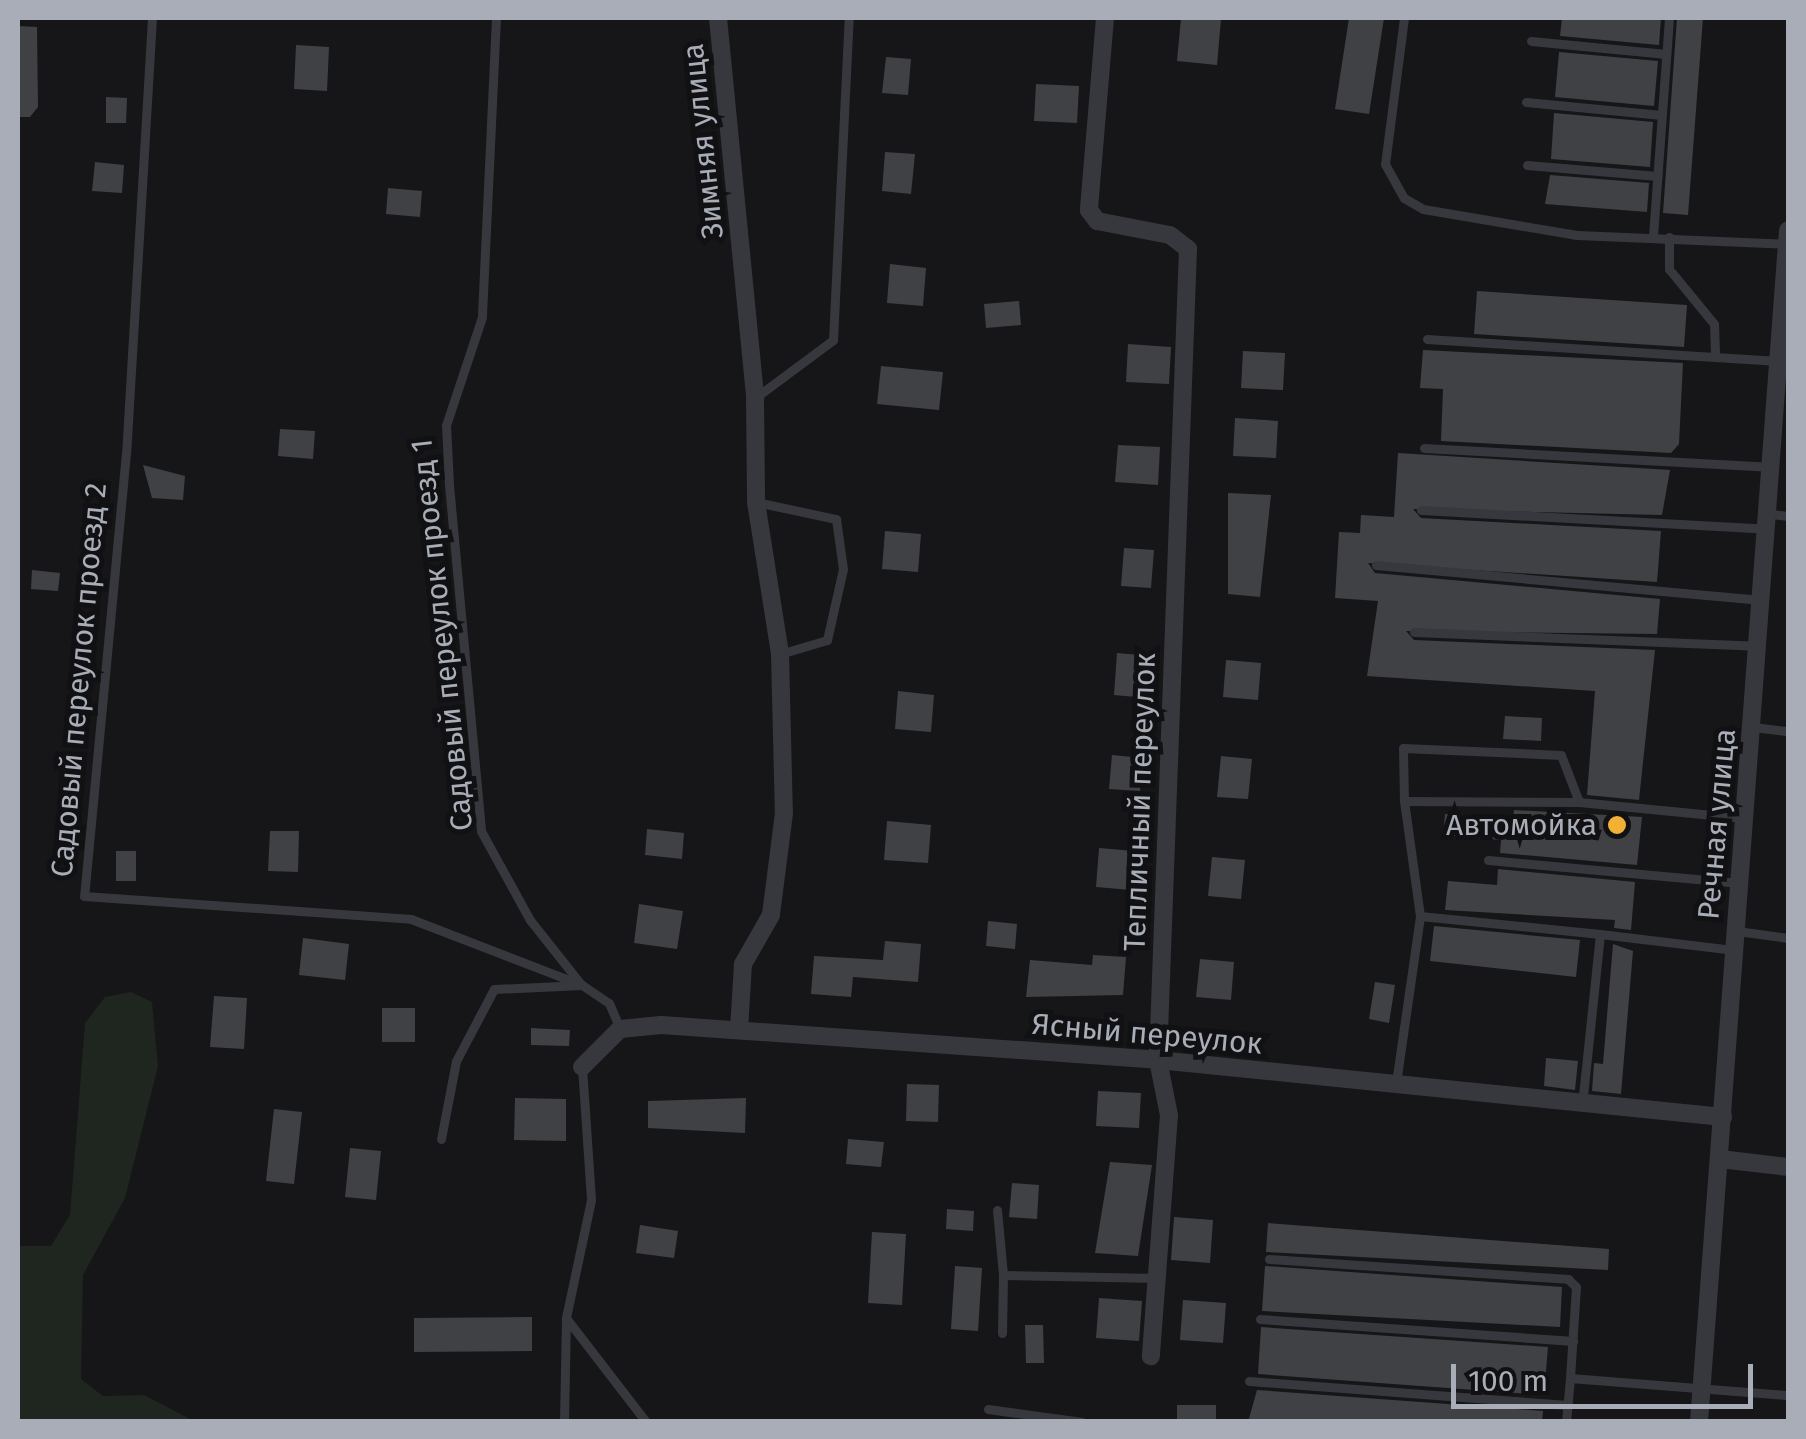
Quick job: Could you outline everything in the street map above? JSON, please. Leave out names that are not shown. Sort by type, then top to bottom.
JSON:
[{"type":"street","name":"Зимняя улица","points":[[718,18],[756,398],[756,502],[780,654],[784,812],[771,914],[743,964],[739,1030]]},
{"type":"street","name":"Тепличный переулок","points":[[1105,18],[1088,210],[1097,221],[1170,235],[1188,249],[1158,1060],[1168,1115],[1151,1356]]},
{"type":"street","name":"Речная улица","points":[[1699,1422],[1760,646],[1777,520],[1776,467],[1786,361],[1788,230]]},
{"type":"street","name":"Ясный переулок","points":[[620,1029],[739,1030],[1158,1060],[1582,1107],[1723,1117]]},
{"type":"street","points":[[582,1068],[620,1029]]},
{"type":"street","points":[[1720,1159],[1788,1167]]},
{"type":"lane","name":"Садовый переулок проезд 2","points":[[152,18],[126,454],[84,896],[411,919],[582,985]]},
{"type":"lane","name":"Садовый переулок проезд 1","points":[[496,18],[482,317],[446,425],[481,831],[530,920],[582,985],[609,1004],[620,1029]]},
{"type":"lane","points":[[756,398],[834,340],[849,18]]},
{"type":"lane","points":[[1404,18],[1385,164],[1404,198],[1452,217],[1788,244]]},
{"type":"lane","points":[[1653,236],[1668,18]]},
{"type":"lane","points":[[1531,41],[1666,54]]},
{"type":"lane","points":[[1526,102],[1662,115]]},
{"type":"lane","points":[[1527,165],[1658,176]]},
{"type":"lane","points":[[1669,237],[1669,269],[1714,324],[1714,356]]},
{"type":"lane","points":[[1427,339],[1786,361]]},
{"type":"lane","points":[[1424,448],[1776,467]]},
{"type":"lane","points":[[756,502],[836,519],[843,570],[827,640],[780,654]]},
{"type":"lane","points":[[1420,510],[1777,520]]},
{"type":"lane","points":[[1376,566],[1764,600]]},
{"type":"lane","points":[[1414,632],[1760,646]]},
{"type":"lane","points":[[1753,727],[1788,731]]},
{"type":"lane","points":[[1396,1086],[1420,916],[1404,801],[1403,748],[1561,755],[1579,802]]},
{"type":"lane","points":[[1404,801],[1579,802],[1746,818]]},
{"type":"lane","points":[[1488,860],[1740,883]]},
{"type":"lane","points":[[1420,916],[1600,934],[1736,940],[1788,938]]},
{"type":"lane","points":[[1582,1107],[1600,934]]},
{"type":"lane","points":[[441,1139],[456,1061],[494,990],[582,985]]},
{"type":"lane","points":[[564,1422],[566,1318],[591,1200],[582,1068]]},
{"type":"lane","points":[[997,1210],[1003,1274],[1002,1333]]},
{"type":"lane","points":[[1269,1260],[1568,1278],[1576,1287],[1566,1422]]},
{"type":"lane","points":[[1003,1274],[1157,1278]]},
{"type":"lane","points":[[566,1318],[646,1422]]},
{"type":"lane","points":[[1260,1319],[1573,1342]]},
{"type":"lane","points":[[1570,1378],[1788,1395]]},
{"type":"lane","points":[[1249,1380],[1568,1406]]},
{"type":"lane","points":[[988,1409],[1082,1422]]},
{"type":"shaded area","points":[[131,992],[152,1002],[158,1066],[125,1198],[83,1275],[81,1379],[103,1396],[144,1395],[194,1421],[18,1421],[18,1246],[51,1246],[70,1215],[85,1023],[105,997]]},
{"type":"building","points":[[1181,18],[1221,19],[1217,65],[1177,61]]},
{"type":"building","points":[[1349,18],[1384,18],[1369,114],[1335,109]]},
{"type":"building","points":[[1562,18],[1661,18],[1659,45],[1560,36]]},
{"type":"building","points":[[1677,18],[1703,18],[1688,215],[1663,213]]},
{"type":"building","points":[[18,26],[37,27],[38,107],[30,117],[18,117]]},
{"type":"building","points":[[296,45],[329,47],[327,91],[294,89]]},
{"type":"building","points":[[1559,52],[1658,61],[1654,106],[1555,97]]},
{"type":"building","points":[[886,57],[911,59],[908,95],[882,93]]},
{"type":"building","points":[[1036,84],[1079,86],[1077,123],[1034,121]]},
{"type":"building","points":[[106,97],[127,98],[126,123],[106,123]]},
{"type":"building","points":[[1554,113],[1653,122],[1650,167],[1551,159]]},
{"type":"building","points":[[885,152],[915,154],[911,194],[882,191]]},
{"type":"building","points":[[95,162],[124,165],[122,193],[92,191]]},
{"type":"building","points":[[1550,175],[1649,183],[1647,212],[1545,204]]},
{"type":"building","points":[[388,188],[422,191],[420,217],[386,214]]},
{"type":"building","points":[[890,264],[926,268],[923,306],[887,303]]},
{"type":"building","points":[[1477,291],[1687,305],[1684,347],[1474,334]]},
{"type":"building","points":[[1019,301],[1021,325],[986,328],[984,304]]},
{"type":"building","points":[[1128,344],[1171,347],[1169,384],[1126,382]]},
{"type":"building","points":[[1423,350],[1683,363],[1679,444],[1671,453],[1441,441],[1443,389],[1420,388]]},
{"type":"building","points":[[1243,351],[1285,353],[1283,390],[1241,388]]},
{"type":"building","points":[[881,366],[943,372],[939,410],[877,404]]},
{"type":"building","points":[[1235,418],[1278,421],[1276,458],[1233,456]]},
{"type":"building","points":[[280,429],[315,431],[313,459],[278,456]]},
{"type":"building","points":[[1118,445],[1160,447],[1158,485],[1115,482]]},
{"type":"building","points":[[1398,453],[1670,470],[1662,515],[1413,509],[1421,518],[1661,531],[1657,582],[1368,563],[1375,573],[1660,599],[1657,634],[1406,631],[1414,640],[1655,650],[1639,800],[1587,795],[1595,691],[1367,676],[1378,601],[1335,598],[1339,532],[1360,533],[1361,515],[1394,517]]},
{"type":"building","points":[[143,465],[185,476],[183,500],[152,498]]},
{"type":"building","points":[[1228,493],[1271,495],[1260,597],[1228,594]]},
{"type":"building","points":[[885,531],[921,534],[918,572],[882,569]]},
{"type":"building","points":[[1124,548],[1154,550],[1151,588],[1121,586]]},
{"type":"building","points":[[32,570],[60,573],[58,591],[31,589]]},
{"type":"building","points":[[1117,653],[1150,656],[1147,698],[1114,695]]},
{"type":"building","points":[[1226,660],[1261,663],[1258,700],[1223,697]]},
{"type":"building","points":[[898,691],[934,695],[931,732],[895,729]]},
{"type":"building","points":[[1505,716],[1542,718],[1541,741],[1503,739]]},
{"type":"building","points":[[1112,755],[1143,758],[1140,791],[1109,789]]},
{"type":"building","points":[[1221,756],[1252,759],[1248,799],[1217,797]]},
{"type":"building","points":[[1514,810],[1642,817],[1637,865],[1500,853],[1501,840],[1443,835],[1445,814],[1513,819]]},
{"type":"building","points":[[887,821],[931,825],[928,863],[884,860]]},
{"type":"building","points":[[647,829],[684,833],[682,859],[645,855]]},
{"type":"building","points":[[270,831],[299,831],[298,872],[268,871]]},
{"type":"building","points":[[1099,848],[1134,851],[1131,890],[1096,887]]},
{"type":"building","points":[[116,851],[136,851],[136,881],[116,881]]},
{"type":"building","points":[[1212,857],[1245,860],[1241,899],[1208,896]]},
{"type":"building","points":[[1498,869],[1635,882],[1631,930],[1614,928],[1615,920],[1445,910],[1448,881],[1497,885]]},
{"type":"building","points":[[639,904],[683,911],[677,949],[634,943]]},
{"type":"building","points":[[988,921],[1017,924],[1015,949],[986,946]]},
{"type":"building","points":[[1434,926],[1580,940],[1576,977],[1430,961]]},
{"type":"building","points":[[303,938],[349,944],[345,980],[299,975]]},
{"type":"building","points":[[885,941],[921,944],[918,982],[853,977],[851,997],[811,994],[814,956],[883,960]]},
{"type":"building","points":[[1613,944],[1633,951],[1621,1094],[1592,1091],[1594,1063],[1603,1064]]},
{"type":"building","points":[[1093,955],[1126,957],[1123,995],[1026,997],[1030,960],[1092,965]]},
{"type":"building","points":[[1200,959],[1234,962],[1231,1000],[1196,997]]},
{"type":"building","points":[[1375,982],[1395,985],[1389,1023],[1369,1019]]},
{"type":"building","points":[[214,996],[247,998],[244,1049],[210,1047]]},
{"type":"building","points":[[382,1008],[415,1008],[415,1042],[382,1042]]},
{"type":"building","points":[[531,1028],[570,1030],[569,1046],[531,1045]]},
{"type":"building","points":[[1546,1058],[1578,1061],[1575,1090],[1544,1086]]},
{"type":"building","points":[[907,1084],[939,1085],[938,1122],[906,1121]]},
{"type":"building","points":[[1098,1091],[1141,1093],[1139,1128],[1096,1126]]},
{"type":"building","points":[[515,1098],[566,1099],[566,1141],[514,1140]]},
{"type":"building","points":[[746,1098],[745,1133],[648,1128],[648,1101]]},
{"type":"building","points":[[274,1109],[302,1112],[294,1184],[266,1181]]},
{"type":"building","points":[[848,1139],[884,1142],[881,1167],[846,1164]]},
{"type":"building","points":[[350,1148],[381,1151],[376,1200],[345,1197]]},
{"type":"building","points":[[1110,1162],[1152,1165],[1138,1256],[1095,1253]]},
{"type":"building","points":[[1012,1183],[1039,1185],[1037,1219],[1009,1217]]},
{"type":"building","points":[[947,1209],[974,1211],[973,1231],[946,1229]]},
{"type":"building","points":[[1174,1217],[1213,1220],[1210,1263],[1171,1260]]},
{"type":"building","points":[[1268,1223],[1609,1249],[1608,1270],[1266,1252]]},
{"type":"building","points":[[640,1225],[678,1231],[674,1258],[636,1253]]},
{"type":"building","points":[[872,1232],[906,1234],[902,1305],[868,1303]]},
{"type":"building","points":[[955,1266],[982,1268],[978,1331],[951,1329]]},
{"type":"building","points":[[1265,1266],[1562,1287],[1560,1327],[1262,1311]]},
{"type":"building","points":[[1099,1298],[1142,1301],[1139,1341],[1096,1338]]},
{"type":"building","points":[[1183,1300],[1226,1303],[1223,1343],[1180,1340]]},
{"type":"building","points":[[532,1317],[532,1351],[414,1352],[414,1318]]},
{"type":"building","points":[[1025,1325],[1043,1325],[1044,1363],[1026,1363]]},
{"type":"building","points":[[1261,1327],[1548,1347],[1544,1395],[1258,1374]]},
{"type":"building","points":[[1257,1390],[1543,1411],[1542,1422],[1248,1422]]},
{"type":"building","points":[[1177,1405],[1216,1405],[1216,1422],[1177,1422]]},
{"type":"place","name":"Автомойка","points":[[1617,825]]}]
